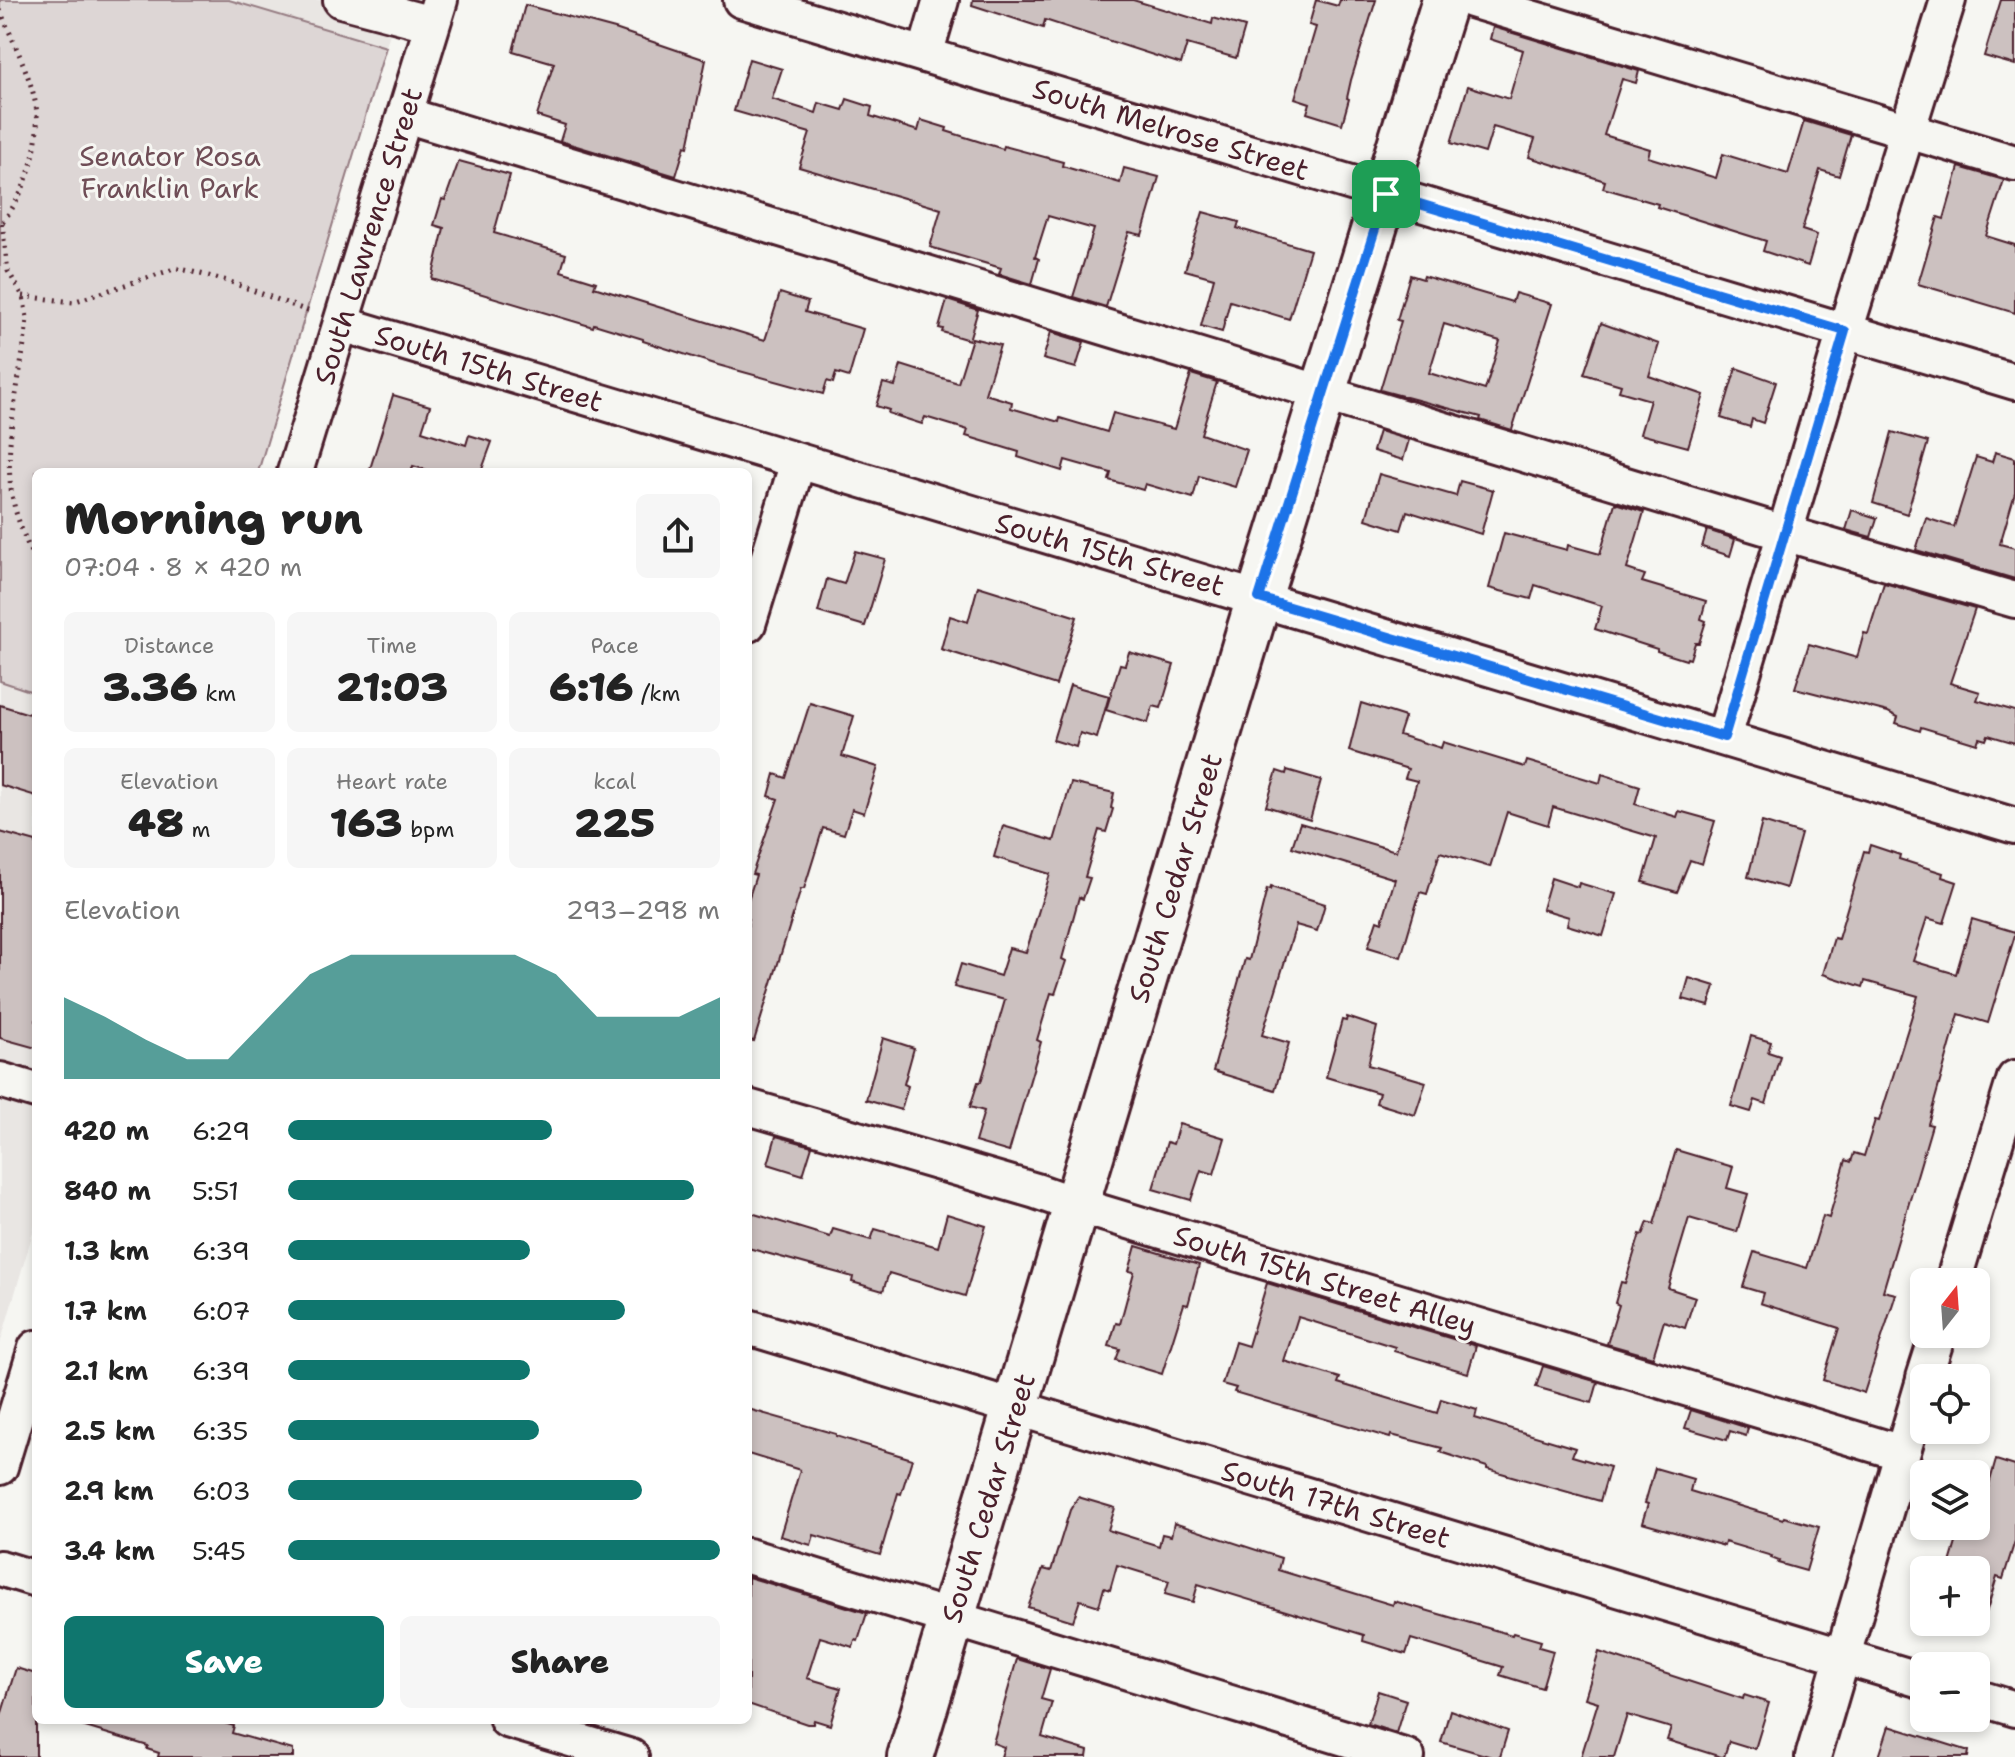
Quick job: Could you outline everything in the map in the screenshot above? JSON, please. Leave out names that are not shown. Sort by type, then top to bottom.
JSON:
[{"type":"main road","name":"South Cedar Street","points":[[910,1757],[1259,598],[1445,0]]},
{"type":"street","points":[[341,0],[436,12]]},
{"type":"street","name":"South Melrose Street","points":[[741,0],[2015,382]]},
{"type":"street","points":[[925,55],[941,0]]},
{"type":"street","points":[[1471,0],[2015,163]]},
{"type":"street","points":[[1724,737],[1948,0]]},
{"type":"street","name":"South Lawrence Street","points":[[296,468],[436,12]]},
{"type":"street","points":[[405,115],[1784,533],[2015,600]]},
{"type":"street","name":"South 15th Street","points":[[342,324],[2015,826]]},
{"type":"street","points":[[752,611],[798,462]]},
{"type":"street","points":[[1957,1268],[2015,1078]]},
{"type":"street","points":[[0,1080],[32,1090]]},
{"type":"street","name":"South 15th Street Alley","points":[[752,1108],[1902,1453]]},
{"type":"street","name":"South 17th Street","points":[[752,1328],[1910,1677]]},
{"type":"street","points":[[0,1467],[32,1361]]},
{"type":"street","points":[[1813,1757],[1910,1426]]},
{"type":"street","points":[[752,1557],[1407,1757]]},
{"type":"street","points":[[0,1568],[32,1578]]},
{"type":"street","points":[[1990,1701],[2015,1709]]},
{"type":"street","points":[[520,1724],[631,1757]]},
{"type":"path","points":[[0,10],[37,114],[33,157],[24,185],[10,214],[1,224],[8,271],[23,296],[27,317],[10,471],[18,519],[32,555]]},
{"type":"path","points":[[0,266],[8,271]]},
{"type":"path","points":[[23,296],[73,302],[177,268],[228,281],[342,324]]},
{"type":"shaded area","points":[[229,0],[399,0],[386,47]]},
{"type":"shaded area","points":[[0,681],[32,692],[32,1236],[0,1344]]},
{"type":"green space","name":"Senator Rosa Franklin Park","points":[[0,0],[229,0],[386,47],[259,468],[32,468],[32,692],[0,681]]},
{"type":"building","points":[[973,0],[1133,0],[1212,24],[1213,18],[1245,27],[1236,58],[1187,44],[1181,64],[1045,20],[1043,28],[972,5]]},
{"type":"building","points":[[1316,0],[1338,6],[1340,0],[1376,0],[1351,80],[1342,124],[1307,113],[1310,103],[1295,98],[1316,27],[1309,25]]},
{"type":"building","points":[[2001,0],[2015,0],[2015,65],[1984,56]]},
{"type":"building","points":[[525,5],[615,29],[706,60],[688,147],[685,146],[676,176],[560,141],[565,125],[537,116],[554,63],[513,51]]},
{"type":"building","points":[[1493,27],[1639,71],[1636,83],[1622,79],[1604,135],[1650,149],[1648,157],[1716,178],[1723,154],[1788,174],[1804,121],[1851,135],[1839,176],[1820,170],[1802,230],[1817,235],[1808,266],[1763,251],[1766,241],[1603,188],[1605,181],[1529,157],[1535,139],[1493,127],[1485,153],[1451,143],[1468,86],[1509,99],[1523,50],[1490,39]]},
{"type":"building","points":[[749,59],[782,69],[772,99],[816,113],[819,103],[843,110],[847,99],[872,107],[870,116],[918,131],[921,120],[947,128],[946,131],[1003,149],[1004,146],[1063,162],[1062,166],[1120,183],[1124,168],[1159,177],[1142,235],[1129,232],[1106,307],[1073,297],[1094,229],[1048,216],[1035,257],[1039,259],[1032,284],[999,274],[1001,268],[930,247],[941,209],[799,167],[810,133],[734,111]]},
{"type":"building","points":[[459,161],[510,175],[494,233],[566,254],[561,271],[596,282],[594,287],[765,340],[780,293],[808,302],[805,312],[863,329],[849,377],[836,373],[833,383],[827,381],[823,394],[718,365],[594,324],[593,327],[432,279],[444,228],[434,225]]},
{"type":"building","points":[[1959,167],[2004,180],[1986,236],[2015,245],[2015,313],[1918,284],[1938,217],[1944,219]]},
{"type":"building","points":[[1203,212],[1239,222],[1237,228],[1310,250],[1289,319],[1230,301],[1222,332],[1201,326],[1214,278],[1185,270]]},
{"type":"building","points":[[1410,275],[1423,279],[1424,276],[1512,302],[1515,293],[1552,304],[1512,430],[1480,420],[1481,417],[1380,390],[1401,321],[1397,320]],"holes":[[[1444,324],[1500,341],[1485,390],[1429,373]]]},
{"type":"building","points":[[947,300],[978,310],[969,340],[942,332],[943,329],[939,328]]},
{"type":"building","points":[[1601,323],[1659,344],[1649,376],[1704,395],[1688,447],[1640,434],[1650,400],[1619,391],[1621,385],[1584,374]]},
{"type":"building","points":[[1051,332],[1084,342],[1076,368],[1043,359]]},
{"type":"building","points":[[972,338],[1000,345],[985,394],[1012,402],[1011,408],[1107,432],[1113,413],[1174,429],[1191,374],[1217,382],[1201,434],[1247,450],[1235,487],[1199,476],[1193,498],[1145,484],[1143,490],[1109,480],[1111,473],[1065,460],[1062,471],[1018,457],[1019,452],[966,436],[968,430],[925,417],[922,424],[876,406],[883,383],[895,386],[901,365],[958,383]]},
{"type":"building","points":[[1736,368],[1776,382],[1763,423],[1752,419],[1750,427],[1721,418]]},
{"type":"building","points":[[393,395],[430,406],[422,431],[466,445],[469,435],[492,442],[482,468],[370,468]]},
{"type":"building","points":[[1379,431],[1409,440],[1403,460],[1373,451]]},
{"type":"building","points":[[1892,432],[1928,442],[1907,514],[1873,503]]},
{"type":"building","points":[[1995,452],[2015,458],[2015,493],[2000,544],[2015,548],[2015,579],[1916,550],[1926,518],[1954,527],[1976,457],[1992,462]]},
{"type":"building","points":[[1379,474],[1456,496],[1460,481],[1493,490],[1481,534],[1407,511],[1401,530],[1366,519]]},
{"type":"building","points":[[1615,503],[1644,512],[1627,569],[1645,575],[1642,582],[1706,601],[1701,619],[1706,621],[1690,659],[1595,629],[1602,606],[1535,585],[1531,599],[1489,588],[1504,533],[1567,550],[1568,545],[1600,554]]},
{"type":"building","points":[[1852,510],[1877,518],[1871,537],[1846,530]]},
{"type":"building","points":[[1707,530],[1735,539],[1730,556],[1702,547]]},
{"type":"building","points":[[855,551],[885,559],[865,626],[818,612],[827,579],[844,584]]},
{"type":"building","points":[[1884,583],[1975,609],[1950,683],[1980,692],[1977,700],[2015,711],[2015,743],[1988,735],[1986,740],[1979,738],[1977,744],[1921,727],[1920,731],[1896,723],[1898,717],[1888,712],[1795,688],[1809,644],[1857,658]]},
{"type":"building","points":[[978,586],[1077,617],[1056,685],[941,649],[950,616],[968,622]]},
{"type":"building","points":[[1129,652],[1174,665],[1161,708],[1153,706],[1148,723],[1106,710],[1120,664],[1125,665]]},
{"type":"building","points":[[1070,685],[1109,696],[1097,738],[1080,733],[1076,747],[1053,740]]},
{"type":"building","points":[[810,703],[854,716],[842,756],[878,767],[864,813],[852,809],[844,834],[823,828],[754,1041],[752,888],[756,875],[752,874],[778,799],[769,796],[775,774],[786,778]]},
{"type":"building","points":[[1361,703],[1405,717],[1399,735],[1441,748],[1443,742],[1525,767],[1527,761],[1600,783],[1602,774],[1640,786],[1635,804],[1677,817],[1679,811],[1715,821],[1702,864],[1690,860],[1677,892],[1643,882],[1656,838],[1553,807],[1548,825],[1507,812],[1490,867],[1440,852],[1427,894],[1420,892],[1401,957],[1368,947],[1377,920],[1382,922],[1395,879],[1292,847],[1300,823],[1396,851],[1417,781],[1405,778],[1408,769],[1349,751]]},
{"type":"building","points":[[0,705],[32,715],[32,795],[0,785]]},
{"type":"building","points":[[1287,770],[1321,780],[1310,820],[1266,806],[1277,771],[1286,774]]},
{"type":"building","points":[[1071,783],[1114,793],[1113,809],[1106,832],[1099,830],[1085,877],[1090,878],[1083,899],[1079,897],[1062,959],[1066,961],[1055,994],[1051,993],[1037,1040],[1041,1042],[1009,1152],[975,1142],[984,1111],[970,1107],[978,1082],[981,1082],[1005,1000],[954,987],[961,964],[1000,976],[1009,948],[1026,952],[1050,874],[994,857],[1003,826],[1054,841]]},
{"type":"building","points":[[1762,822],[1801,834],[1786,888],[1748,877]]},
{"type":"building","points":[[0,832],[32,841],[32,1047],[0,1038]]},
{"type":"building","points":[[1870,845],[1900,855],[1899,859],[1943,873],[1942,877],[1957,882],[1944,923],[1927,918],[1913,961],[1956,974],[1972,919],[2015,932],[2015,935],[1988,1023],[1959,1014],[1928,1124],[1932,1125],[1883,1291],[1896,1294],[1864,1393],[1823,1380],[1839,1328],[1760,1303],[1763,1293],[1743,1287],[1754,1252],[1807,1268],[1823,1216],[1829,1218],[1846,1160],[1851,1162],[1854,1153],[1864,1156],[1875,1120],[1879,1121],[1918,996],[1865,981],[1863,987],[1823,974],[1834,938],[1838,939],[1864,851],[1868,852]]},
{"type":"building","points":[[1551,878],[1616,894],[1603,936],[1567,925],[1569,917],[1542,909]]},
{"type":"building","points":[[1271,887],[1325,904],[1317,931],[1296,925],[1262,1035],[1289,1043],[1275,1090],[1213,1071],[1245,959],[1249,960],[1267,889]]},
{"type":"building","points":[[1689,978],[1715,986],[1709,1006],[1683,999]]},
{"type":"building","points":[[1347,1017],[1377,1027],[1368,1065],[1426,1082],[1415,1115],[1376,1103],[1379,1093],[1326,1077],[1342,1020],[1346,1021]]},
{"type":"building","points":[[1751,1036],[1771,1042],[1768,1052],[1780,1056],[1766,1104],[1755,1100],[1751,1112],[1731,1106]]},
{"type":"building","points":[[883,1038],[914,1048],[901,1110],[866,1100]]},
{"type":"building","points":[[1179,1124],[1225,1138],[1214,1174],[1201,1170],[1191,1200],[1153,1189],[1167,1142],[1173,1144]]},
{"type":"building","points":[[776,1136],[812,1146],[803,1175],[768,1164]]},
{"type":"building","points":[[1676,1150],[1733,1167],[1727,1188],[1748,1194],[1737,1232],[1689,1218],[1668,1288],[1695,1297],[1685,1328],[1664,1321],[1653,1357],[1607,1344],[1619,1305],[1615,1303],[1621,1282],[1625,1283],[1640,1234],[1643,1235],[1648,1222],[1654,1224]]},
{"type":"building","points":[[752,1213],[830,1237],[833,1229],[871,1240],[875,1229],[938,1247],[947,1214],[986,1226],[965,1296],[889,1273],[883,1291],[852,1282],[853,1277],[752,1249]]},
{"type":"building","points":[[1136,1246],[1199,1265],[1188,1305],[1184,1304],[1162,1374],[1116,1360],[1120,1349],[1109,1346],[1116,1323],[1120,1324],[1134,1272],[1129,1271]]},
{"type":"building","points":[[1267,1283],[1476,1346],[1468,1373],[1298,1317],[1284,1361],[1340,1378],[1338,1383],[1437,1413],[1441,1399],[1477,1410],[1475,1418],[1575,1448],[1572,1456],[1610,1467],[1600,1501],[1487,1469],[1440,1452],[1442,1448],[1391,1435],[1390,1438],[1234,1392],[1236,1388],[1222,1384],[1235,1342],[1248,1346]]},
{"type":"building","points":[[1543,1366],[1598,1382],[1592,1403],[1536,1387]]},
{"type":"building","points":[[752,1410],[912,1459],[901,1494],[898,1493],[880,1555],[814,1535],[811,1545],[780,1536],[800,1470],[752,1455]]},
{"type":"building","points":[[1691,1410],[1748,1428],[1746,1436],[1730,1431],[1727,1440],[1685,1428]]},
{"type":"building","points":[[1996,1460],[2015,1466],[2015,1541],[2003,1579],[1997,1577],[1990,1600],[1990,1556],[1952,1556],[1957,1540],[1990,1540],[1990,1481]]},
{"type":"building","points":[[1655,1468],[1693,1479],[1690,1491],[1819,1527],[1806,1571],[1778,1563],[1772,1556],[1725,1542],[1724,1546],[1642,1523]]},
{"type":"building","points":[[1078,1497],[1115,1508],[1108,1530],[1159,1546],[1162,1534],[1171,1536],[1174,1523],[1281,1558],[1278,1570],[1393,1605],[1394,1601],[1541,1641],[1539,1647],[1553,1651],[1542,1688],[1500,1675],[1503,1667],[1411,1639],[1406,1654],[1363,1641],[1364,1635],[1198,1584],[1193,1602],[1165,1594],[1169,1581],[1117,1565],[1110,1590],[1104,1588],[1099,1606],[1080,1600],[1073,1621],[1028,1607],[1043,1569],[1051,1571],[1070,1510]]},
{"type":"building","points":[[752,1578],[867,1613],[853,1647],[820,1637],[807,1678],[841,1688],[830,1725],[814,1720],[813,1724],[752,1705]]},
{"type":"building","points":[[1599,1652],[1743,1699],[1744,1695],[1769,1703],[1755,1749],[1729,1741],[1724,1757],[1721,1757],[1667,1740],[1671,1728],[1627,1715],[1614,1757],[1581,1757],[1598,1702],[1585,1698]]},
{"type":"building","points":[[1017,1659],[1050,1669],[1041,1699],[1052,1702],[1042,1737],[1088,1751],[1087,1757],[1001,1757],[1004,1747],[993,1743]]},
{"type":"building","points":[[16,1668],[32,1673],[32,1724],[36,1724],[36,1757],[0,1757],[0,1719]]},
{"type":"building","points":[[1378,1691],[1406,1700],[1396,1733],[1368,1724]]},
{"type":"building","points":[[1450,1710],[1508,1731],[1500,1757],[1441,1742]]},
{"type":"building","points":[[228,1724],[234,1726],[232,1733],[293,1750],[293,1757],[158,1757],[159,1753],[147,1749],[148,1746],[82,1726]]},
{"type":"building","points":[[1889,1726],[1969,1751],[1968,1757],[1879,1757]]},
{"type":"route","points":[[1386,194],[1845,331],[1724,737],[1259,598],[1386,194]]}]
